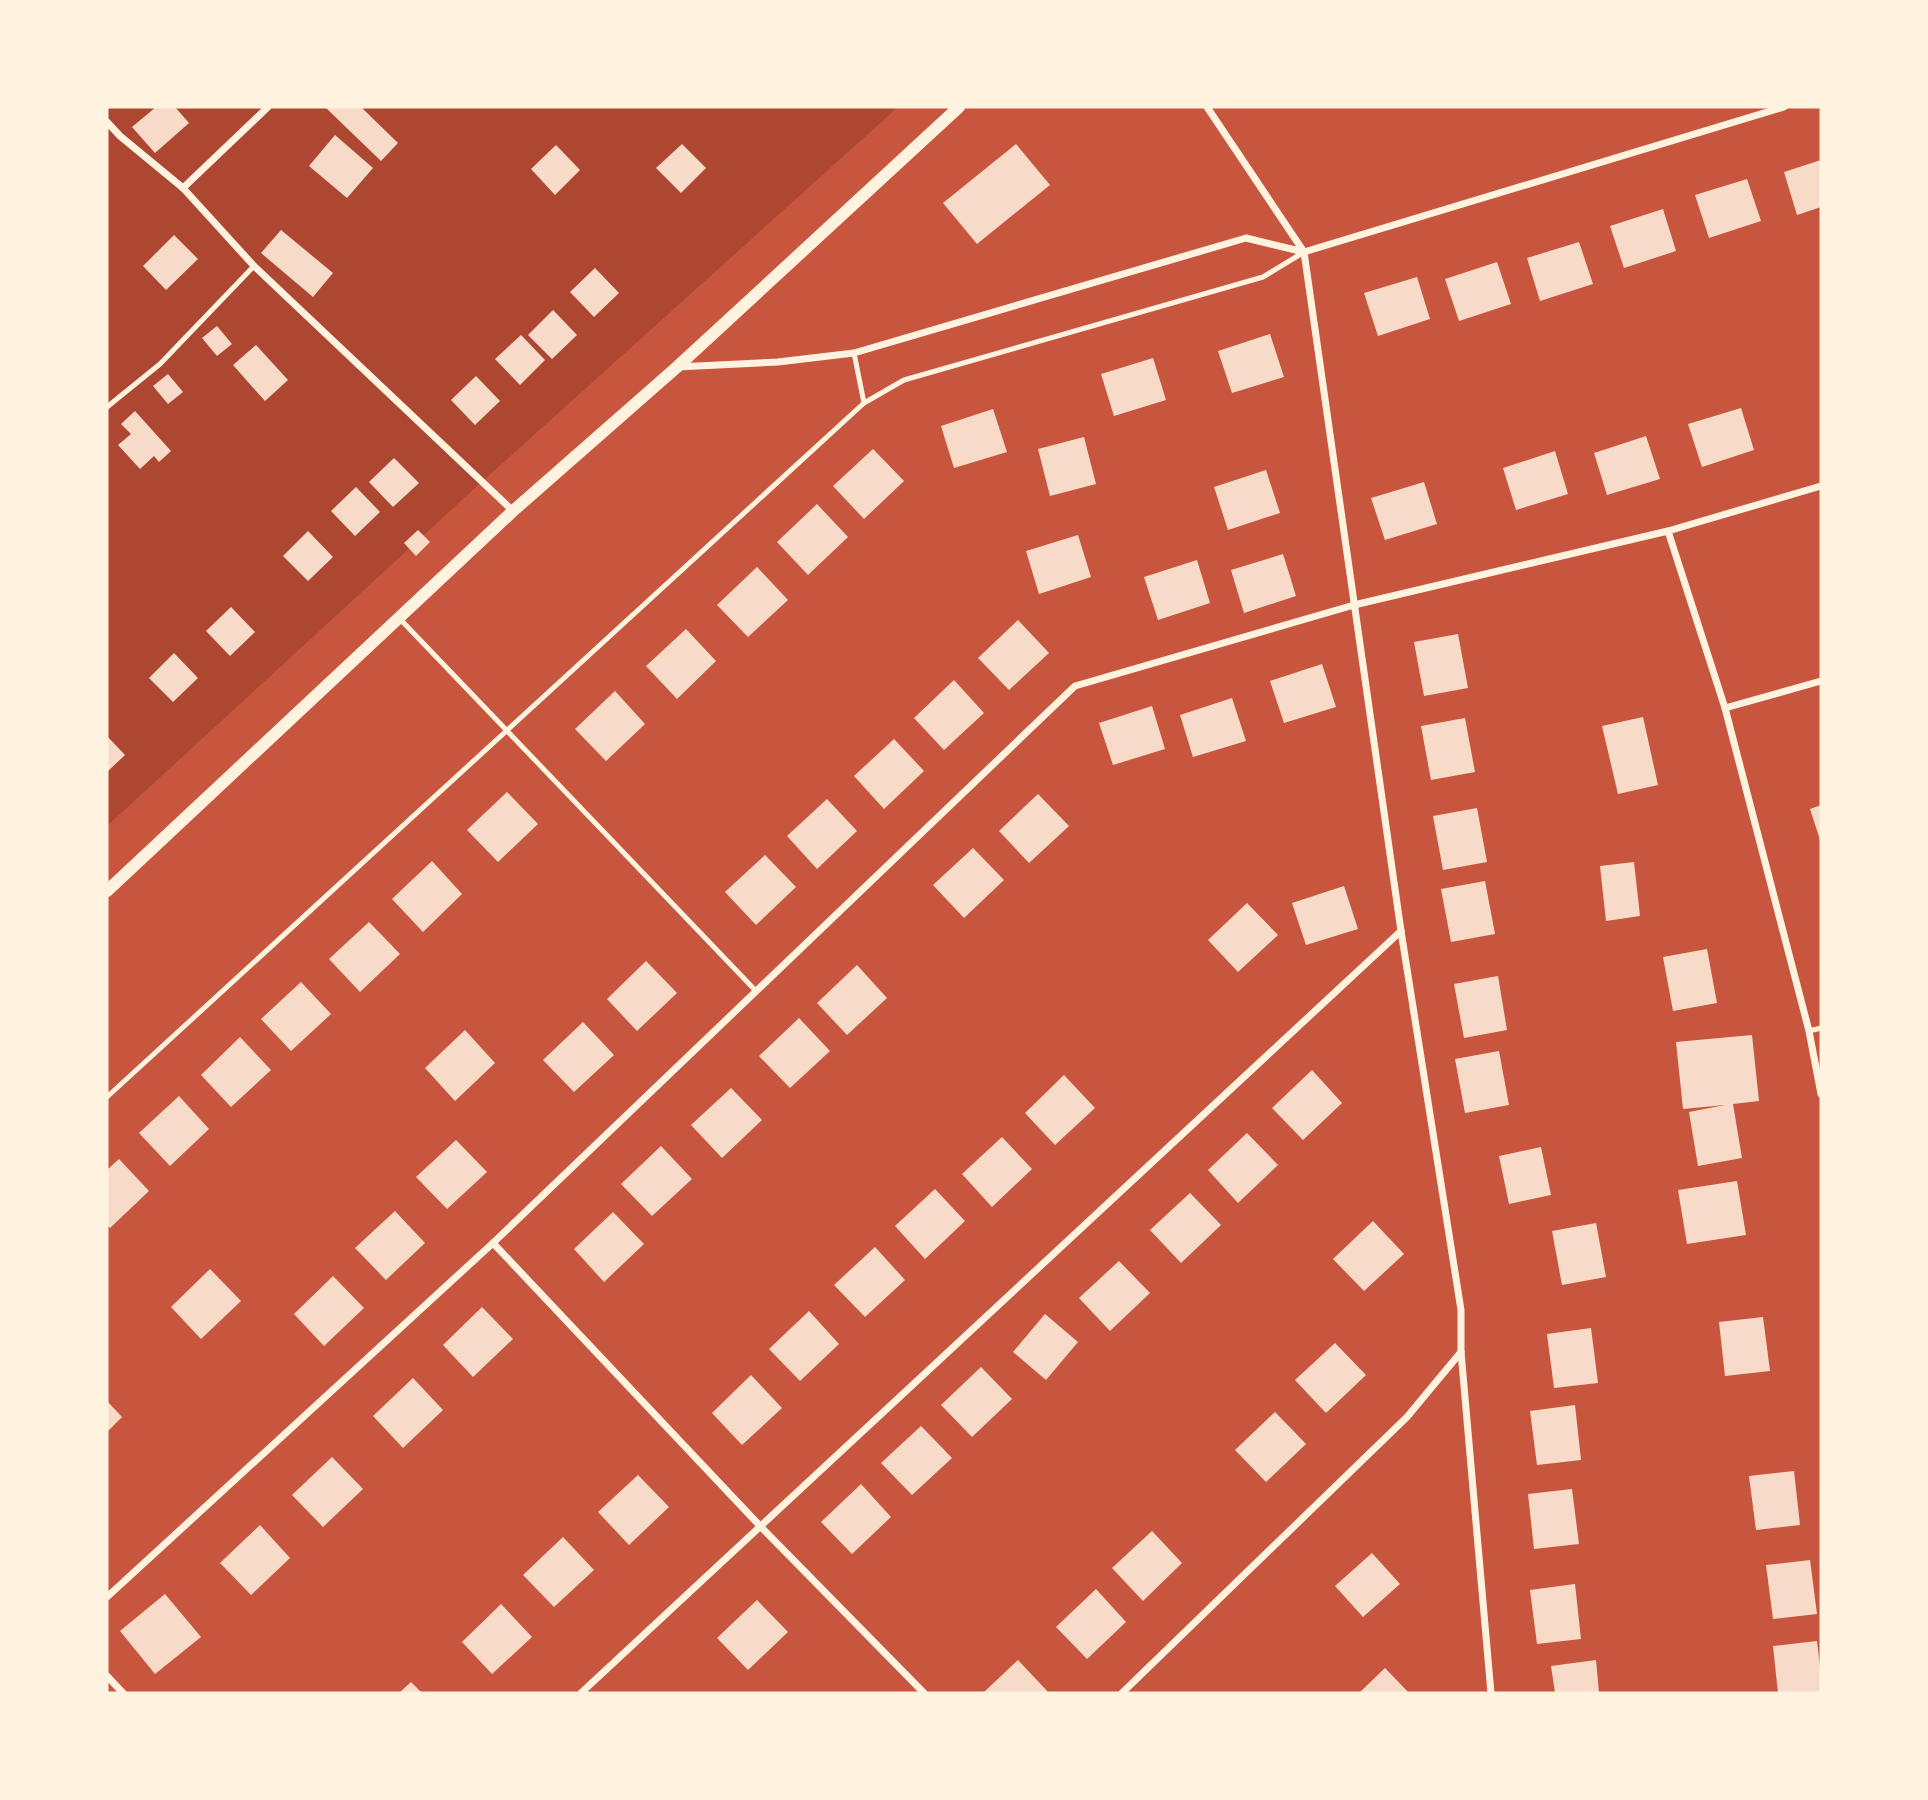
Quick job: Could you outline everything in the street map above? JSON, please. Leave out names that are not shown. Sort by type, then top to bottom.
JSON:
[{"type":"street","points":[[183,188],[268,107]]},
{"type":"street","points":[[107,891],[513,511],[677,367],[959,107]]},
{"type":"street","points":[[1207,107],[1304,252],[1401,931],[1461,1310],[1461,1352],[1491,1693]]},
{"type":"street","points":[[677,367],[778,362],[854,353],[1246,239],[1304,252],[1784,107]]},
{"type":"street","points":[[107,122],[183,188],[254,266],[513,511]]},
{"type":"street","points":[[107,1597],[493,1242],[1075,686],[1354,605],[1668,531],[1821,486]]},
{"type":"street","points":[[1668,531],[1725,708],[1810,1031],[1821,1094]]},
{"type":"street","points":[[1725,708],[1821,681]]},
{"type":"street","points":[[580,1693],[1401,931]]},
{"type":"street","points":[[493,1242],[760,1526],[924,1693]]},
{"type":"street","points":[[1122,1693],[1408,1417],[1461,1352]]},
{"type":"street","points":[[107,1676],[123,1693]]},
{"type":"lane","points":[[107,1097],[864,403],[904,380],[1263,277],[1304,252]]},
{"type":"lane","points":[[107,407],[160,364],[254,266]]},
{"type":"lane","points":[[854,353],[864,403]]},
{"type":"lane","points":[[399,618],[756,991]]},
{"type":"lane","points":[[1810,1031],[1821,1028]]},
{"type":"shaded area","points":[[107,107],[898,107],[475,488],[107,826]]},
{"type":"building","points":[[156,107],[175,107],[189,123],[155,153],[132,127]]},
{"type":"building","points":[[325,107],[361,107],[398,143],[381,161]]},
{"type":"building","points":[[335,135],[373,168],[347,198],[309,166]]},
{"type":"building","points":[[682,144],[706,168],[681,193],[656,168]]},
{"type":"building","points":[[1016,144],[1050,185],[977,244],[943,203]]},
{"type":"building","points":[[556,145],[580,170],[555,195],[531,169]]},
{"type":"building","points":[[1821,160],[1821,207],[1797,215],[1784,172]]},
{"type":"building","points":[[1747,179],[1761,221],[1709,238],[1695,195]]},
{"type":"building","points":[[1663,209],[1676,251],[1624,268],[1610,226]]},
{"type":"building","points":[[281,230],[333,273],[313,297],[261,253]]},
{"type":"building","points":[[174,235],[198,259],[166,290],[143,266]]},
{"type":"building","points":[[1579,242],[1593,284],[1540,301],[1527,258]]},
{"type":"building","points":[[1497,262],[1511,304],[1459,321],[1445,279]]},
{"type":"building","points":[[595,268],[619,293],[594,317],[570,292]]},
{"type":"building","points":[[1417,277],[1430,319],[1378,336],[1364,293]]},
{"type":"building","points":[[553,310],[577,335],[552,359],[528,335]]},
{"type":"building","points":[[217,326],[232,344],[217,356],[202,338]]},
{"type":"building","points":[[1270,334],[1284,377],[1232,393],[1218,351]]},
{"type":"building","points":[[521,335],[545,360],[520,385],[495,359]]},
{"type":"building","points":[[256,345],[288,380],[265,401],[233,365]]},
{"type":"building","points":[[1153,358],[1166,400],[1114,416],[1101,374]]},
{"type":"building","points":[[168,374],[183,392],[168,404],[153,386]]},
{"type":"building","points":[[476,376],[500,401],[475,425],[451,400]]},
{"type":"building","points":[[1741,408],[1754,450],[1702,467],[1688,424]]},
{"type":"building","points":[[993,409],[1007,452],[954,468],[941,426]]},
{"type":"building","points":[[135,411],[171,451],[159,462],[154,456],[140,469],[118,445],[131,434],[121,424]]},
{"type":"building","points":[[1646,436],[1660,479],[1607,495],[1594,453]]},
{"type":"building","points":[[1084,437],[1096,484],[1050,496],[1038,449]]},
{"type":"building","points":[[873,449],[904,481],[864,519],[833,486]]},
{"type":"building","points":[[1555,451],[1568,494],[1516,510],[1503,468]]},
{"type":"building","points":[[394,458],[419,483],[393,507],[369,482]]},
{"type":"building","points":[[1266,470],[1280,513],[1228,530],[1214,487]]},
{"type":"building","points":[[1424,482],[1437,524],[1385,540],[1371,498]]},
{"type":"building","points":[[356,487],[380,512],[355,536],[331,511]]},
{"type":"building","points":[[817,504],[848,537],[808,575],[777,542]]},
{"type":"building","points":[[418,530],[430,542],[416,556],[404,543]]},
{"type":"building","points":[[308,531],[333,557],[308,581],[283,556]]},
{"type":"building","points":[[1078,535],[1091,577],[1039,594],[1026,551]]},
{"type":"building","points":[[1283,554],[1296,596],[1244,613],[1231,570]]},
{"type":"building","points":[[1197,560],[1210,603],[1158,620],[1144,577]]},
{"type":"building","points":[[757,567],[788,600],[748,637],[717,605]]},
{"type":"building","points":[[231,607],[255,632],[230,656],[206,631]]},
{"type":"building","points":[[1018,620],[1049,653],[1009,690],[978,658]]},
{"type":"building","points":[[686,629],[716,661],[677,699],[646,666]]},
{"type":"building","points":[[1458,634],[1468,688],[1424,696],[1414,642]]},
{"type":"building","points":[[174,653],[198,678],[173,702],[149,678]]},
{"type":"building","points":[[1322,664],[1336,707],[1284,723],[1270,681]]},
{"type":"building","points":[[954,680],[984,713],[944,750],[914,718]]},
{"type":"building","points":[[615,691],[645,724],[606,761],[575,729]]},
{"type":"building","points":[[1232,698],[1246,741],[1193,757],[1180,715]]},
{"type":"building","points":[[1152,706],[1165,749],[1113,765],[1099,723]]},
{"type":"building","points":[[1643,717],[1658,785],[1618,794],[1602,726]]},
{"type":"building","points":[[1465,718],[1475,772],[1431,780],[1421,726]]},
{"type":"building","points":[[107,736],[125,755],[107,772]]},
{"type":"building","points":[[894,739],[924,771],[884,809],[854,776]]},
{"type":"building","points":[[507,792],[538,824],[498,862],[467,830]]},
{"type":"building","points":[[1038,794],[1069,826],[1029,863],[999,831]]},
{"type":"building","points":[[827,799],[857,831],[817,869],[787,836]]},
{"type":"building","points":[[1821,805],[1821,843],[1810,809]]},
{"type":"building","points":[[1477,808],[1487,862],[1443,870],[1433,816]]},
{"type":"building","points":[[973,848],[1004,880],[964,918],[933,885]]},
{"type":"building","points":[[765,855],[796,887],[756,925],[725,892]]},
{"type":"building","points":[[432,861],[462,894],[423,932],[392,899]]},
{"type":"building","points":[[1634,862],[1640,916],[1606,921],[1600,866]]},
{"type":"building","points":[[1485,881],[1495,934],[1451,942],[1441,889]]},
{"type":"building","points":[[1344,886],[1358,929],[1306,945],[1292,903]]},
{"type":"building","points":[[1247,903],[1278,935],[1238,972],[1208,940]]},
{"type":"building","points":[[369,922],[400,954],[360,992],[329,959]]},
{"type":"building","points":[[1707,949],[1717,1003],[1673,1011],[1663,957]]},
{"type":"building","points":[[646,961],[677,993],[637,1031],[607,999]]},
{"type":"building","points":[[857,965],[887,998],[847,1035],[817,1003]]},
{"type":"building","points":[[1498,976],[1507,1030],[1464,1038],[1454,984]]},
{"type":"building","points":[[301,982],[331,1014],[291,1051],[261,1019]]},
{"type":"building","points":[[799,1018],[830,1051],[790,1088],[759,1056]]},
{"type":"building","points":[[583,1022],[614,1055],[574,1092],[543,1060]]},
{"type":"building","points":[[465,1030],[495,1063],[455,1101],[425,1068]]},
{"type":"building","points":[[1752,1035],[1759,1101],[1733,1104],[1742,1158],[1698,1166],[1689,1112],[1725,1105],[1683,1109],[1676,1042]]},
{"type":"building","points":[[240,1037],[271,1070],[231,1107],[201,1075]]},
{"type":"building","points":[[1499,1051],[1509,1105],[1465,1113],[1455,1059]]},
{"type":"building","points":[[1312,1070],[1342,1103],[1303,1140],[1272,1108]]},
{"type":"building","points":[[1064,1075],[1095,1108],[1055,1145],[1025,1113]]},
{"type":"building","points":[[731,1088],[762,1120],[722,1158],[691,1125]]},
{"type":"building","points":[[179,1096],[209,1129],[170,1166],[139,1133]]},
{"type":"building","points":[[1247,1133],[1278,1165],[1238,1203],[1208,1170]]},
{"type":"building","points":[[1002,1137],[1032,1169],[992,1207],[962,1174]]},
{"type":"building","points":[[456,1140],[487,1172],[447,1209],[416,1177]]},
{"type":"building","points":[[661,1146],[692,1179],[652,1216],[621,1184]]},
{"type":"building","points":[[1541,1147],[1551,1195],[1509,1204],[1499,1156]]},
{"type":"building","points":[[119,1159],[149,1191],[110,1228],[107,1225],[107,1170]]},
{"type":"building","points":[[1737,1181],[1746,1235],[1687,1244],[1678,1190]]},
{"type":"building","points":[[935,1189],[965,1221],[925,1259],[895,1226]]},
{"type":"building","points":[[1190,1193],[1221,1225],[1181,1263],[1150,1230]]},
{"type":"building","points":[[395,1211],[425,1243],[386,1280],[355,1248]]},
{"type":"building","points":[[613,1212],[644,1244],[604,1282],[574,1249]]},
{"type":"building","points":[[1373,1221],[1404,1254],[1364,1291],[1333,1259]]},
{"type":"building","points":[[1596,1223],[1606,1277],[1562,1285],[1552,1231]]},
{"type":"building","points":[[875,1247],[905,1280],[865,1317],[834,1285]]},
{"type":"building","points":[[1119,1261],[1150,1293],[1110,1331],[1079,1298]]},
{"type":"building","points":[[210,1269],[241,1301],[201,1339],[171,1307]]},
{"type":"building","points":[[333,1276],[364,1308],[324,1346],[294,1314]]},
{"type":"building","points":[[482,1307],[513,1339],[473,1377],[443,1345]]},
{"type":"building","points":[[809,1311],[839,1344],[800,1381],[769,1349]]},
{"type":"building","points":[[1045,1314],[1078,1342],[1046,1380],[1013,1352]]},
{"type":"building","points":[[1763,1317],[1770,1371],[1725,1376],[1719,1322]]},
{"type":"building","points":[[1591,1328],[1598,1383],[1554,1388],[1547,1334]]},
{"type":"building","points":[[1335,1343],[1366,1375],[1326,1413],[1295,1380]]},
{"type":"building","points":[[981,1367],[1012,1399],[972,1437],[941,1405]]},
{"type":"building","points":[[751,1375],[782,1408],[742,1445],[712,1413]]},
{"type":"building","points":[[413,1378],[443,1410],[403,1448],[373,1416]]},
{"type":"building","points":[[107,1401],[122,1417],[107,1432]]},
{"type":"building","points":[[1575,1405],[1581,1460],[1537,1465],[1530,1411]]},
{"type":"building","points":[[1275,1412],[1306,1444],[1266,1482],[1235,1450]]},
{"type":"building","points":[[921,1426],[952,1458],[912,1495],[881,1463]]},
{"type":"building","points":[[332,1457],[363,1489],[323,1527],[292,1495]]},
{"type":"building","points":[[1794,1471],[1800,1525],[1756,1530],[1749,1476]]},
{"type":"building","points":[[638,1475],[669,1507],[629,1545],[598,1512]]},
{"type":"building","points":[[861,1484],[891,1517],[852,1554],[821,1522]]},
{"type":"building","points":[[1572,1489],[1579,1544],[1534,1549],[1528,1494]]},
{"type":"building","points":[[260,1525],[290,1558],[251,1595],[220,1563]]},
{"type":"building","points":[[1152,1531],[1182,1563],[1143,1601],[1112,1568]]},
{"type":"building","points":[[563,1537],[594,1570],[554,1607],[523,1575]]},
{"type":"building","points":[[1372,1553],[1400,1584],[1363,1617],[1335,1586]]},
{"type":"building","points":[[1810,1560],[1817,1614],[1773,1619],[1766,1565]]},
{"type":"building","points":[[1575,1584],[1581,1639],[1537,1644],[1530,1590]]},
{"type":"building","points":[[1096,1589],[1126,1622],[1087,1659],[1056,1627]]},
{"type":"building","points":[[165,1594],[201,1637],[155,1674],[120,1631]]},
{"type":"building","points":[[757,1600],[788,1632],[748,1670],[717,1638]]},
{"type":"building","points":[[501,1604],[532,1637],[492,1674],[462,1642]]},
{"type":"building","points":[[1817,1641],[1821,1693],[1778,1693],[1773,1646]]},
{"type":"building","points":[[1018,1660],[1049,1693],[983,1693]]},
{"type":"building","points":[[1596,1660],[1599,1693],[1555,1693],[1551,1666]]},
{"type":"building","points":[[1385,1668],[1409,1693],[1359,1693]]},
{"type":"building","points":[[411,1682],[422,1693],[399,1693]]}]
